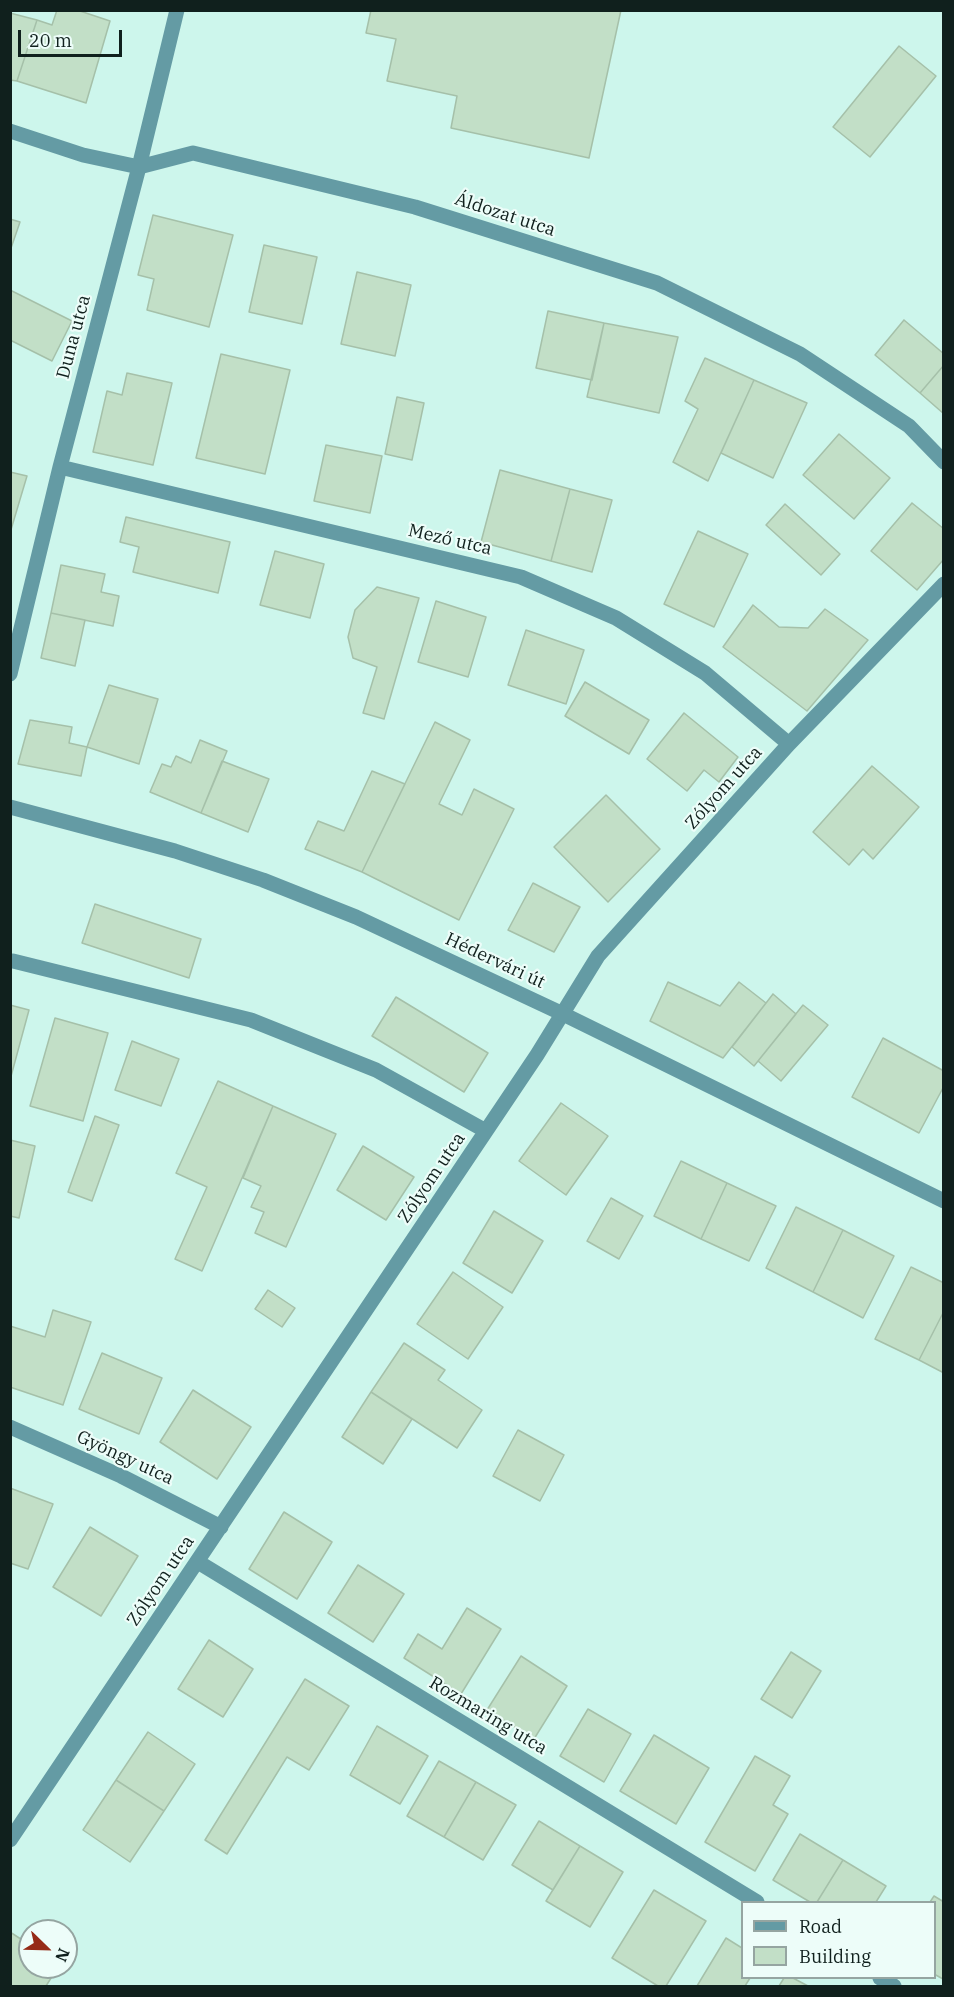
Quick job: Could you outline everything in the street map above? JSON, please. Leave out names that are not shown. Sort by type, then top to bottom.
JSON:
[{"type":"street","name":"Duna utca","points":[[10,674],[60,467],[139,167],[177,10]]},
{"type":"street","name":"Áldozat utca","points":[[10,131],[83,155],[139,167],[194,153],[415,207],[657,283],[800,354],[909,426],[944,462]]},
{"type":"street","name":"Mező utca","points":[[60,467],[521,577],[615,618],[705,673],[789,744]]},
{"type":"street","name":"Zólyom utca","points":[[10,1840],[486,1131],[598,956],[789,744],[944,584]]},
{"type":"street","name":"Hédervári út","points":[[10,807],[176,850],[263,880],[356,917],[563,1014],[944,1201]]},
{"type":"street","points":[[13,961],[250,1020],[375,1070],[486,1131]]},
{"type":"street","name":"Gyöngy utca","points":[[10,1427],[121,1476],[221,1527]]},
{"type":"street","name":"Rozmaring utca","points":[[198,1562],[755,1901]]},
{"type":"building","points":[[57,10],[77,10],[110,21],[86,103],[17,81],[37,20],[52,25]]},
{"type":"building","points":[[371,10],[621,10],[589,158],[451,128],[457,96],[387,81],[396,39],[366,33]]},
{"type":"building","points":[[10,13],[37,20],[17,81],[10,80]]},
{"type":"building","points":[[899,46],[936,76],[870,157],[833,127]]},
{"type":"building","points":[[153,215],[233,235],[209,327],[147,310],[154,279],[138,275]]},
{"type":"building","points":[[10,219],[20,222],[10,251]]},
{"type":"building","points":[[264,245],[317,257],[302,324],[249,312]]},
{"type":"building","points":[[357,272],[411,285],[395,356],[341,344]]},
{"type":"building","points":[[10,290],[72,321],[52,361],[10,340]]},
{"type":"building","points":[[548,311],[604,323],[592,380],[536,368]]},
{"type":"building","points":[[904,320],[944,354],[944,365],[920,393],[875,355]]},
{"type":"building","points":[[604,323],[678,337],[659,413],[587,397]]},
{"type":"building","points":[[221,354],[290,370],[265,474],[196,458]]},
{"type":"building","points":[[705,358],[754,380],[708,481],[673,462],[698,409],[685,401]]},
{"type":"building","points":[[944,365],[944,414],[920,393]]},
{"type":"building","points":[[127,373],[172,383],[153,465],[93,452],[107,391],[122,395]]},
{"type":"building","points":[[754,380],[807,403],[773,478],[721,453]]},
{"type":"building","points":[[397,397],[424,403],[412,460],[385,454]]},
{"type":"building","points":[[839,434],[890,478],[854,519],[803,475]]},
{"type":"building","points":[[326,445],[382,456],[370,513],[314,501]]},
{"type":"building","points":[[500,470],[570,489],[551,561],[481,542]]},
{"type":"building","points":[[10,472],[27,476],[10,533]]},
{"type":"building","points":[[570,489],[612,500],[592,572],[551,561]]},
{"type":"building","points":[[912,503],[944,529],[944,559],[917,590],[871,551]]},
{"type":"building","points":[[785,504],[840,554],[821,575],[766,525]]},
{"type":"building","points":[[126,517],[230,542],[218,593],[133,572],[139,547],[120,542]]},
{"type":"building","points":[[698,531],[748,554],[714,627],[664,604]]},
{"type":"building","points":[[275,551],[324,564],[310,618],[260,605]]},
{"type":"building","points":[[61,565],[105,574],[101,592],[119,596],[113,626],[51,613]]},
{"type":"building","points":[[377,587],[419,598],[384,719],[363,713],[377,667],[353,658],[348,637],[355,610]]},
{"type":"building","points":[[436,601],[486,617],[468,677],[418,662]]},
{"type":"building","points":[[753,605],[779,627],[808,628],[825,609],[868,640],[807,711],[723,647]]},
{"type":"building","points":[[51,613],[85,620],[75,666],[41,658]]},
{"type":"building","points":[[526,630],[584,650],[566,704],[508,685]]},
{"type":"building","points":[[585,682],[649,720],[629,754],[565,716]]},
{"type":"building","points":[[109,685],[158,699],[139,764],[87,747]]},
{"type":"building","points":[[684,713],[738,757],[719,782],[704,770],[687,791],[647,759]]},
{"type":"building","points":[[30,720],[72,727],[69,743],[87,747],[81,776],[18,764]]},
{"type":"building","points":[[435,722],[470,740],[439,804],[462,815],[474,789],[514,809],[459,920],[362,872]]},
{"type":"building","points":[[200,740],[227,751],[201,813],[150,792],[162,764],[171,767],[176,756],[191,763]]},
{"type":"building","points":[[222,761],[269,779],[248,832],[201,813]]},
{"type":"building","points":[[872,766],[919,807],[873,859],[863,849],[849,865],[813,832]]},
{"type":"building","points":[[372,771],[405,784],[362,872],[305,849],[318,821],[344,831]]},
{"type":"building","points":[[606,795],[660,849],[608,902],[554,847]]},
{"type":"building","points":[[533,883],[580,907],[554,952],[508,930]]},
{"type":"building","points":[[95,904],[201,939],[189,978],[82,943]]},
{"type":"building","points":[[668,982],[720,1006],[739,982],[766,1003],[723,1058],[650,1021]]},
{"type":"building","points":[[773,994],[796,1014],[754,1066],[732,1047]]},
{"type":"building","points":[[396,997],[488,1053],[464,1092],[372,1036]]},
{"type":"building","points":[[10,1005],[29,1010],[10,1080]]},
{"type":"building","points":[[803,1005],[828,1025],[781,1081],[758,1061]]},
{"type":"building","points":[[55,1018],[108,1033],[83,1121],[30,1106]]},
{"type":"building","points":[[883,1038],[944,1071],[944,1086],[919,1133],[852,1097]]},
{"type":"building","points":[[132,1041],[179,1059],[161,1106],[115,1090]]},
{"type":"building","points":[[218,1081],[273,1106],[202,1271],[175,1259],[207,1187],[176,1173]]},
{"type":"building","points":[[561,1103],[608,1136],[566,1195],[519,1161]]},
{"type":"building","points":[[273,1106],[336,1134],[286,1247],[255,1233],[264,1212],[251,1207],[261,1186],[243,1178]]},
{"type":"building","points":[[95,1116],[119,1125],[92,1201],[68,1192]]},
{"type":"building","points":[[10,1140],[35,1146],[19,1218],[10,1216]]},
{"type":"building","points":[[363,1146],[414,1177],[386,1220],[337,1190]]},
{"type":"building","points":[[681,1161],[727,1183],[701,1239],[654,1216]]},
{"type":"building","points":[[727,1183],[776,1206],[749,1261],[701,1239]]},
{"type":"building","points":[[611,1198],[643,1216],[619,1259],[587,1241]]},
{"type":"building","points":[[796,1207],[843,1230],[813,1292],[766,1268]]},
{"type":"building","points":[[494,1211],[543,1241],[512,1293],[463,1263]]},
{"type":"building","points":[[843,1230],[894,1256],[863,1318],[813,1292]]},
{"type":"building","points":[[911,1267],[944,1283],[944,1311],[919,1360],[875,1339]]},
{"type":"building","points":[[453,1272],[503,1307],[468,1359],[417,1324]]},
{"type":"building","points":[[268,1290],[295,1308],[282,1327],[255,1309]]},
{"type":"building","points":[[53,1310],[91,1322],[63,1405],[10,1387],[10,1326],[45,1337]]},
{"type":"building","points":[[944,1311],[944,1373],[919,1360]]},
{"type":"building","points":[[404,1343],[445,1370],[438,1380],[482,1410],[457,1448],[371,1392]]},
{"type":"building","points":[[102,1353],[162,1378],[139,1434],[79,1409]]},
{"type":"building","points":[[193,1390],[251,1427],[217,1479],[160,1442]]},
{"type":"building","points":[[371,1392],[412,1419],[383,1464],[342,1437]]},
{"type":"building","points":[[518,1430],[564,1455],[540,1501],[493,1476]]},
{"type":"building","points":[[10,1488],[53,1504],[28,1569],[10,1563]]},
{"type":"building","points":[[284,1512],[332,1542],[297,1599],[249,1569]]},
{"type":"building","points":[[90,1527],[138,1556],[101,1616],[53,1587]]},
{"type":"building","points":[[358,1565],[404,1594],[373,1642],[328,1613]]},
{"type":"building","points":[[467,1608],[501,1629],[461,1694],[404,1658],[418,1634],[442,1649]]},
{"type":"building","points":[[209,1640],[253,1669],[223,1717],[178,1689]]},
{"type":"building","points":[[791,1652],[821,1671],[792,1718],[761,1699]]},
{"type":"building","points":[[521,1656],[567,1686],[534,1739],[487,1710]]},
{"type":"building","points":[[305,1679],[349,1706],[309,1770],[287,1757],[227,1854],[205,1840]]},
{"type":"building","points":[[588,1709],[631,1734],[604,1782],[560,1756]]},
{"type":"building","points":[[377,1726],[428,1756],[400,1804],[350,1775]]},
{"type":"building","points":[[148,1732],[195,1764],[164,1811],[116,1780]]},
{"type":"building","points":[[654,1735],[709,1768],[676,1824],[620,1791]]},
{"type":"building","points":[[755,1756],[790,1776],[773,1805],[788,1814],[755,1871],[705,1842]]},
{"type":"building","points":[[439,1761],[476,1782],[444,1837],[407,1816]]},
{"type":"building","points":[[116,1780],[164,1811],[130,1862],[83,1830]]},
{"type":"building","points":[[476,1782],[516,1805],[483,1860],[444,1837]]},
{"type":"building","points":[[539,1821],[580,1846],[553,1890],[512,1865]]},
{"type":"building","points":[[800,1834],[843,1860],[818,1901],[808,1901],[773,1880]]},
{"type":"building","points":[[580,1846],[623,1872],[590,1927],[546,1901]]},
{"type":"building","points":[[843,1860],[886,1886],[877,1901],[818,1901]]},
{"type":"building","points":[[654,1890],[706,1921],[666,1986],[658,1986],[612,1958]]},
{"type":"building","points":[[934,1896],[944,1902],[943,1979],[936,1975],[936,1901],[931,1901]]},
{"type":"building","points":[[10,1932],[18,1937],[18,1979],[50,1979],[46,1986],[10,1986]]},
{"type":"building","points":[[726,1938],[741,1947],[741,1979],[749,1979],[745,1986],[697,1986]]},
{"type":"building","points":[[783,1979],[795,1979],[808,1986],[779,1986]]}]
